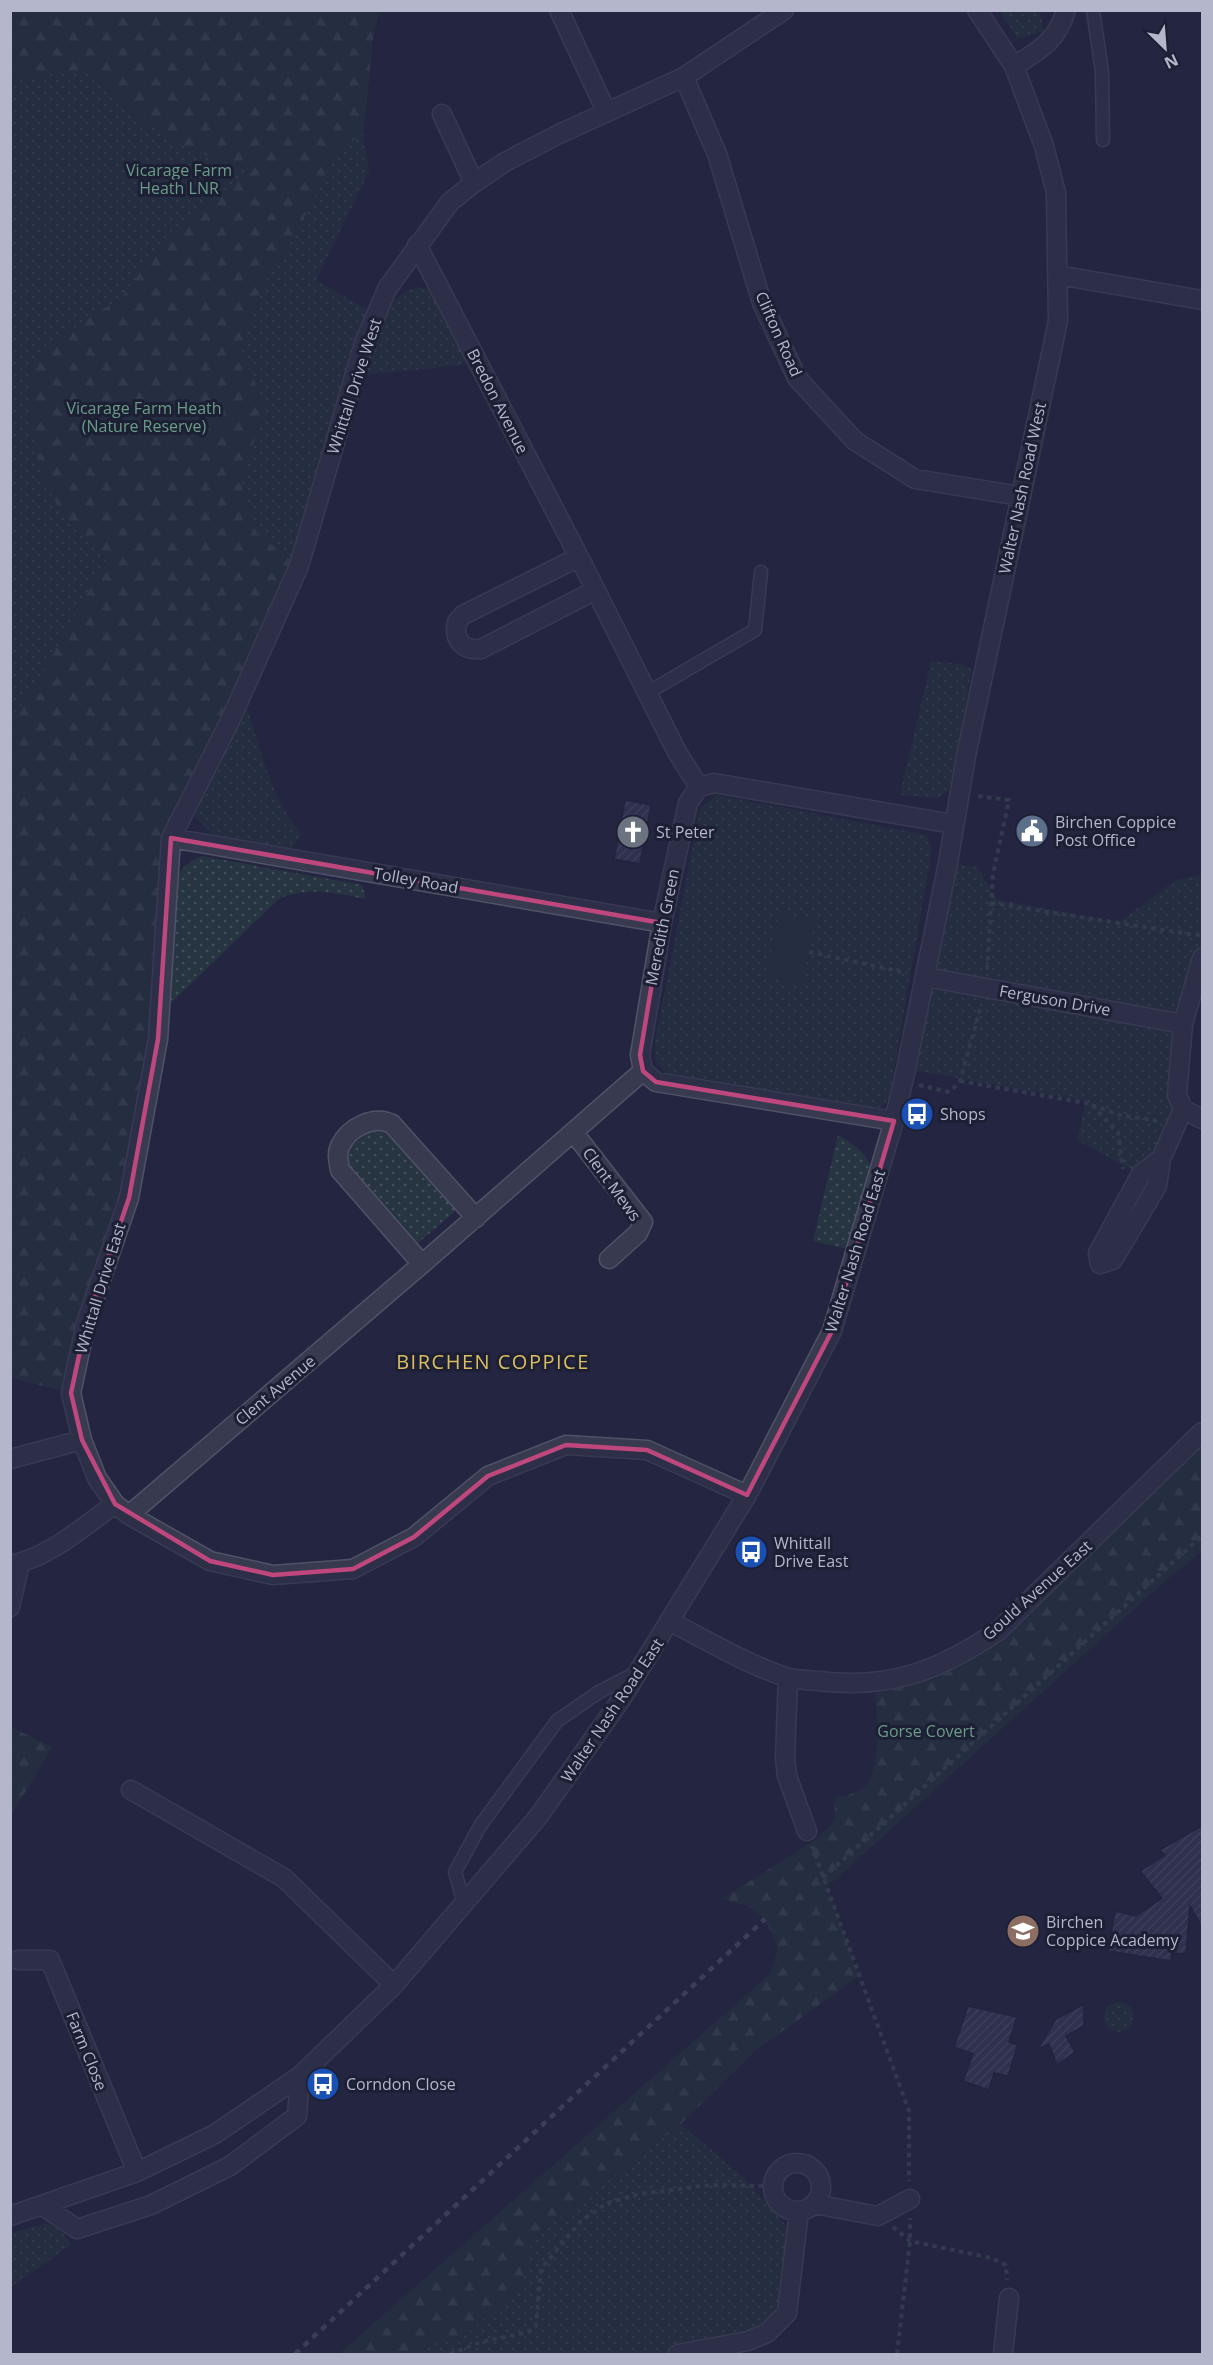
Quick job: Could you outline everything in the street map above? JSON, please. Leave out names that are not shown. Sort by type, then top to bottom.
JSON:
[{"type":"street","points":[[559,10],[606,111]]},
{"type":"street","name":"Whittall Drive West","points":[[171,838],[229,723],[300,566],[364,343],[387,289],[417,245],[450,202],[504,162],[606,111],[684,77],[784,10]]},
{"type":"street","name":"Walter Nash Road West","points":[[926,977],[959,793],[1058,321],[1056,193],[1044,146],[1014,66],[977,10]]},
{"type":"street","points":[[1014,66],[1046,46],[1062,26],[1066,10]]},
{"type":"street","name":"Clifton Road","points":[[684,77],[717,154],[762,303],[797,378],[855,441],[915,479],[1021,496]]},
{"type":"street","points":[[442,114],[474,183]]},
{"type":"street","name":"Bredon Avenue","points":[[417,245],[579,556],[682,761],[699,787]]},
{"type":"street","points":[[1058,275],[1203,300]]},
{"type":"street","points":[[579,556],[463,615],[457,622],[457,639],[464,647],[472,650],[481,649],[596,590]]},
{"type":"street","points":[[699,787],[714,783],[953,824]]},
{"type":"street","name":"Meredith Green","points":[[643,1071],[640,1055],[662,923],[688,803],[699,787]]},
{"type":"street","name":"Tolley Road","points":[[171,838],[662,923]]},
{"type":"street","name":"Whittall Drive East","points":[[171,838],[158,1039],[129,1198],[86,1323],[70,1392],[82,1440],[97,1478],[122,1509],[210,1561],[273,1575],[353,1569],[414,1537],[488,1476],[566,1445],[647,1450],[747,1495]]},
{"type":"street","points":[[1203,958],[1183,1024],[1177,1095],[1183,1109],[1203,1119]]},
{"type":"street","name":"Ferguson Drive","points":[[926,977],[1183,1024]]},
{"type":"street","name":"Walter Nash Road East","points":[[10,2216],[137,2172],[215,2133],[300,2076],[394,1985],[538,1817],[671,1622],[747,1495],[832,1331],[894,1121],[926,977]]},
{"type":"street","points":[[643,1071],[656,1082],[894,1121]]},
{"type":"street","name":"Clent Avenue","points":[[15,1564],[60,1544],[122,1509],[422,1264],[643,1071]]},
{"type":"street","points":[[1161,1159],[1141,1174],[1098,1253],[1100,1264],[1113,1260],[1157,1186],[1161,1159],[1183,1109]]},
{"type":"street","points":[[422,1264],[340,1170],[337,1157],[340,1146],[351,1133],[366,1122],[381,1119],[392,1124],[476,1218]]},
{"type":"street","name":"Clent Mews","points":[[574,1133],[643,1222],[638,1233],[609,1259]]},
{"type":"street","name":"Gould Avenue East","points":[[671,1622],[788,1678],[832,1683],[868,1683],[924,1672],[965,1653],[998,1630],[1203,1432]]},
{"type":"street","points":[[10,1459],[82,1440]]},
{"type":"street","points":[[10,1607],[15,1564]]},
{"type":"street","points":[[788,1678],[785,1758],[788,1776],[807,1831]]},
{"type":"street","points":[[130,1790],[284,1878],[394,1985]]},
{"type":"street","name":"Farm Close","points":[[18,1960],[50,1960],[137,2172]]},
{"type":"street","points":[[43,2206],[77,2229],[151,2205],[230,2166],[297,2116],[300,2076]]},
{"type":"street","points":[[678,2355],[748,2341],[767,2333],[787,2313],[806,2207],[821,2189],[817,2174],[806,2164],[790,2164],[783,2167],[774,2179],[773,2187],[774,2194],[783,2206],[806,2207],[878,2216],[909,2199]]},
{"type":"street","points":[[1003,2355],[1009,2298]]},
{"type":"lane","points":[[1093,10],[1102,72],[1103,140]]},
{"type":"lane","points":[[647,693],[755,630],[760,572]]},
{"type":"lane","points":[[464,1903],[455,1872],[480,1826],[557,1721],[599,1692],[639,1671]]},
{"type":"path","points":[[918,1085],[950,1092],[960,1081],[986,988],[993,874],[1009,800],[959,793]]},
{"type":"path","points":[[991,903],[1203,936]]},
{"type":"path","points":[[809,952],[926,977]]},
{"type":"path","points":[[960,1081],[1091,1104],[1120,1115],[1154,1120],[1162,1127]]},
{"type":"path","points":[[1091,1104],[1118,1133],[1125,1179],[1134,1189]]},
{"type":"path","points":[[823,1878],[1203,1536]]},
{"type":"path","points":[[807,1831],[909,2111],[910,2241],[897,2355]]},
{"type":"path","points":[[450,2355],[481,2342],[528,2332],[536,2326],[541,2269],[580,2222],[607,2204],[640,2194],[710,2185],[773,2187]]},
{"type":"path","points":[[910,2241],[991,2258],[1006,2265],[1009,2298]]},
{"type":"highlighted area","points":[[171,838],[662,923],[640,1055],[643,1071],[656,1082],[894,1121],[832,1331],[747,1495],[647,1450],[566,1445],[488,1476],[414,1537],[353,1569],[273,1575],[210,1561],[115,1504],[82,1440],[71,1393],[86,1323],[129,1198],[158,1039]]},
{"type":"green space","name":"Vicarage Farm Heath LNR","points":[[11,11],[380,11],[374,30],[363,134],[369,172],[316,280],[366,309],[350,386],[299,566],[189,777],[11,1378]]},
{"type":"green space","name":"Vicarage Farm Heath (Nature Reserve)","points":[[11,11],[380,11],[374,30],[363,134],[337,152],[293,239],[266,280],[240,349],[265,405],[242,481],[255,531],[299,566],[171,838],[158,1039],[129,1198],[71,1393],[11,1378],[11,721],[39,679],[106,560],[83,538],[65,516],[51,495],[42,473],[32,425],[31,365],[74,328],[122,297],[169,233],[248,172],[188,148],[134,116],[85,69],[11,80]]},
{"type":"green space","points":[[999,11],[1040,11],[1044,31],[1018,39]]},
{"type":"green space","points":[[418,287],[430,289],[472,364],[365,375],[381,322],[387,310],[405,292]]},
{"type":"green space","points":[[931,661],[960,664],[972,669],[949,790],[938,798],[900,795]]},
{"type":"green space","points":[[245,702],[274,788],[291,820],[302,834],[290,851],[216,839],[195,817],[196,803]]},
{"type":"green space","points":[[717,795],[927,835],[932,849],[889,1098],[883,1107],[871,1108],[670,1078],[655,1060],[655,1042],[700,808]]},
{"type":"green space","points":[[202,856],[362,885],[366,899],[312,891],[280,898],[171,1003],[175,884],[184,867]]},
{"type":"green space","points":[[948,863],[977,867],[997,899],[1118,923],[1174,881],[1202,874],[1202,958],[1157,1186],[1100,1264],[1141,1175],[1077,1140],[1086,1101],[906,1069]]},
{"type":"green space","points":[[779,913],[815,921],[802,984],[766,977]]},
{"type":"green space","points":[[379,1127],[388,1131],[457,1210],[418,1243],[347,1164],[348,1149],[370,1130]]},
{"type":"green space","points":[[838,1135],[864,1155],[871,1173],[865,1199],[847,1249],[813,1241]]},
{"type":"green space","name":"Gorse Covert","points":[[1202,1443],[1202,1552],[1172,1575],[827,1887],[859,1976],[755,2051],[681,2124],[532,2239],[521,2283],[468,2333],[412,2354],[339,2354],[771,1973],[778,1947],[765,1919],[748,1906],[722,1899],[818,1838],[834,1821],[835,1797],[846,1796],[867,1786],[876,1752],[875,1694],[916,1683],[985,1649]]},
{"type":"green space","points":[[11,1727],[53,1747],[11,1815]]},
{"type":"green space","points":[[1119,2002],[1130,2006],[1134,2017],[1130,2028],[1119,2032],[1108,2028],[1104,2017],[1108,2006]]},
{"type":"green space","points":[[681,2124],[744,2178],[796,2237],[790,2286],[767,2333],[678,2354],[412,2354],[468,2333],[521,2283],[532,2239]]},
{"type":"green space","points":[[48,2223],[62,2232],[71,2245],[11,2287],[11,2233]]},
{"type":"building","name":"St Peter","points":[[625,800],[651,805],[640,864],[614,859]]},
{"type":"building","points":[[1203,1825],[1203,1929],[1190,1906],[1186,1954],[1172,1953],[1171,1961],[1108,1951],[1115,1911],[1136,1916],[1162,1898],[1140,1871],[1165,1855],[1159,1850]]},
{"type":"building","points":[[1084,2004],[1084,2026],[1066,2036],[1075,2052],[1057,2065],[1049,2044],[1038,2049],[1056,2019]]},
{"type":"building","points":[[968,2006],[1017,2017],[1009,2042],[1018,2045],[1008,2076],[994,2073],[989,2090],[963,2081],[973,2054],[954,2047]]},
{"type":"railway","points":[[295,2354],[765,1919]]},
{"type":"place","name":"Birchen Coppice Post Office","points":[[1032,831]]},
{"type":"place","name":"St Peter","points":[[633,832]]},
{"type":"place","name":"Shops","points":[[917,1114]]},
{"type":"place","name":"Whittall Drive East","points":[[751,1552]]},
{"type":"place","name":"Birchen Coppice Academy","points":[[1023,1931]]},
{"type":"place","name":"Corndon Close","points":[[323,2084]]},
{"type":"district","name":"BIRCHEN COPPICE","points":[[493,1361]]}]
